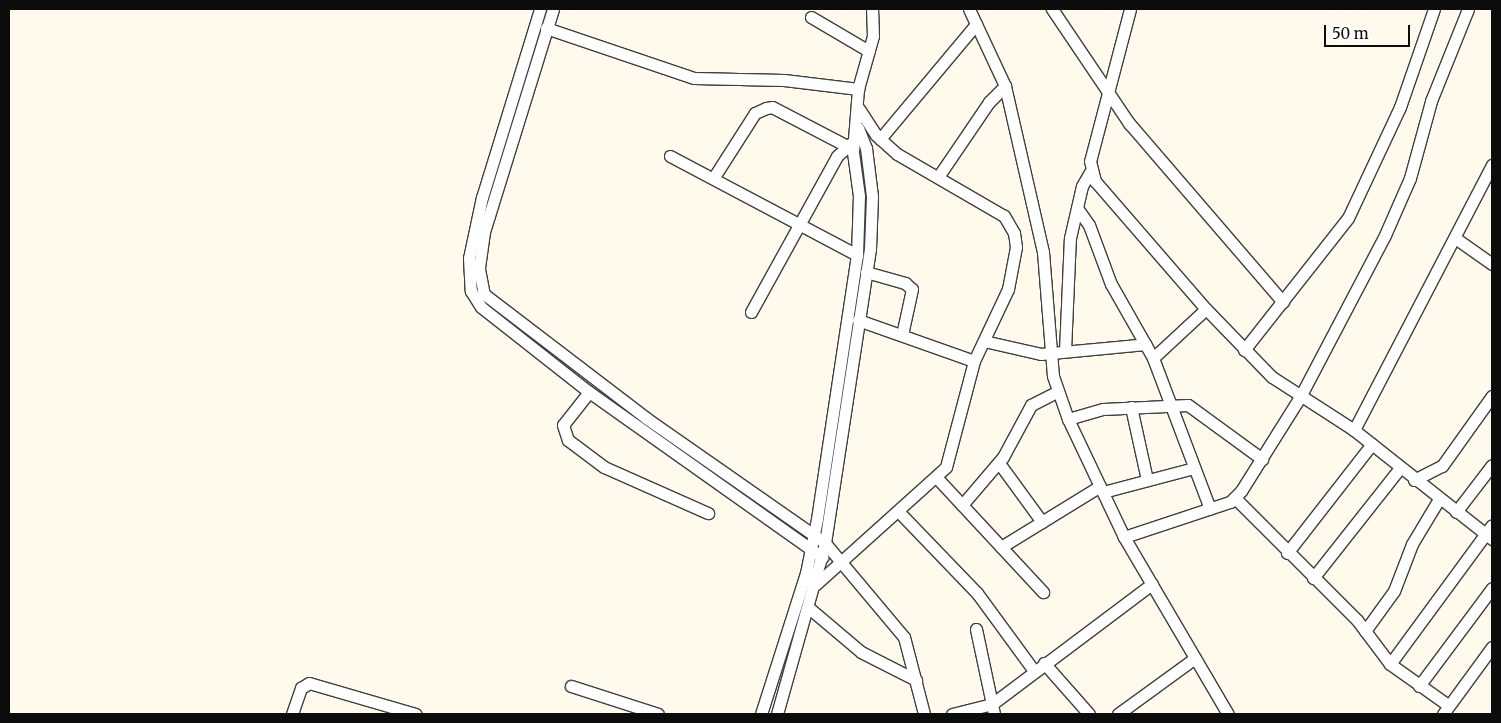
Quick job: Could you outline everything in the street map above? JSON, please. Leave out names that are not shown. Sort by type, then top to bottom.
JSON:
[{"type":"street","points":[[540,9],[482,197],[469,258],[471,291],[480,307],[589,392],[822,557]]},
{"type":"street","points":[[553,9],[484,232],[479,269],[484,294],[646,418],[825,543],[844,562],[904,636],[924,714]]},
{"type":"street","points":[[751,312],[837,156],[851,143],[858,128],[858,89],[869,51],[872,9]]},
{"type":"street","points":[[969,9],[1005,86],[1043,252],[1049,352],[1058,390],[1068,419],[1124,537],[1228,714]]},
{"type":"street","points":[[1052,9],[1109,96],[1283,302]]},
{"type":"street","points":[[1065,351],[1068,255],[1077,208],[1090,172],[1130,9]]},
{"type":"street","points":[[1244,350],[1348,218],[1362,194],[1420,57],[1434,9]]},
{"type":"street","points":[[1124,537],[1210,509],[1235,498],[1262,459],[1300,397],[1385,235],[1410,178],[1431,101],[1468,9]]},
{"type":"street","points":[[811,16],[869,51]]},
{"type":"street","points":[[880,139],[976,24]]},
{"type":"street","points":[[546,28],[694,78],[790,80],[858,89]]},
{"type":"street","points":[[938,177],[989,102],[1005,86]]},
{"type":"street","points":[[714,177],[756,113],[766,108],[772,107],[851,143]]},
{"type":"street","points":[[815,585],[844,562],[898,511],[937,478],[951,457],[974,361],[1014,270],[1014,233],[1004,216],[991,206],[897,154],[880,139],[859,109]]},
{"type":"street","points":[[777,714],[809,608],[825,543],[866,272],[872,196],[866,148],[858,128]]},
{"type":"street","points":[[761,714],[811,550],[814,534],[857,254],[851,143]]},
{"type":"street","points":[[670,156],[714,177],[857,254]]},
{"type":"street","points":[[1354,430],[1492,165]]},
{"type":"street","points":[[1090,172],[1206,309],[1244,350],[1300,397],[1354,430],[1456,512],[1490,533],[1390,664]]},
{"type":"street","points":[[1077,208],[1089,225],[1111,284],[1153,358],[1169,406],[1210,509]]},
{"type":"street","points":[[1455,238],[1492,264]]},
{"type":"street","points":[[866,272],[905,283],[912,289],[902,335]]},
{"type":"street","points":[[1153,358],[1206,309]]},
{"type":"street","points":[[858,320],[974,361]]},
{"type":"street","points":[[984,341],[1031,353],[1146,344]]},
{"type":"street","points":[[962,505],[999,463],[1031,405],[1058,390]]},
{"type":"street","points":[[589,392],[563,425],[568,440],[604,467],[708,513]]},
{"type":"street","points":[[1414,480],[1442,466],[1492,396]]},
{"type":"street","points":[[1068,419],[1102,409],[1169,406],[1193,407],[1262,459]]},
{"type":"street","points":[[1131,407],[1147,480]]},
{"type":"street","points":[[1287,553],[1372,444]]},
{"type":"street","points":[[999,463],[1042,522]]},
{"type":"street","points":[[1456,512],[1492,465]]},
{"type":"street","points":[[1001,546],[1102,489],[1194,468]]},
{"type":"street","points":[[1313,578],[1400,468]]},
{"type":"street","points":[[937,478],[1044,592]]},
{"type":"street","points":[[1235,498],[1365,631],[1390,664],[1420,686],[1445,710],[1492,647]]},
{"type":"street","points":[[1365,631],[1394,590],[1412,544],[1439,499]]},
{"type":"street","points":[[898,511],[977,593],[1039,667],[1089,714]]},
{"type":"street","points":[[952,714],[993,709],[1039,667],[1152,584]]},
{"type":"street","points":[[1420,686],[1492,588]]},
{"type":"street","points":[[809,608],[861,652],[916,680]]},
{"type":"street","points":[[976,630],[993,709]]},
{"type":"street","points":[[1118,714],[1195,658]]},
{"type":"street","points":[[292,714],[301,688],[309,683],[398,712],[416,714]]},
{"type":"street","points":[[571,686],[658,714]]}]
